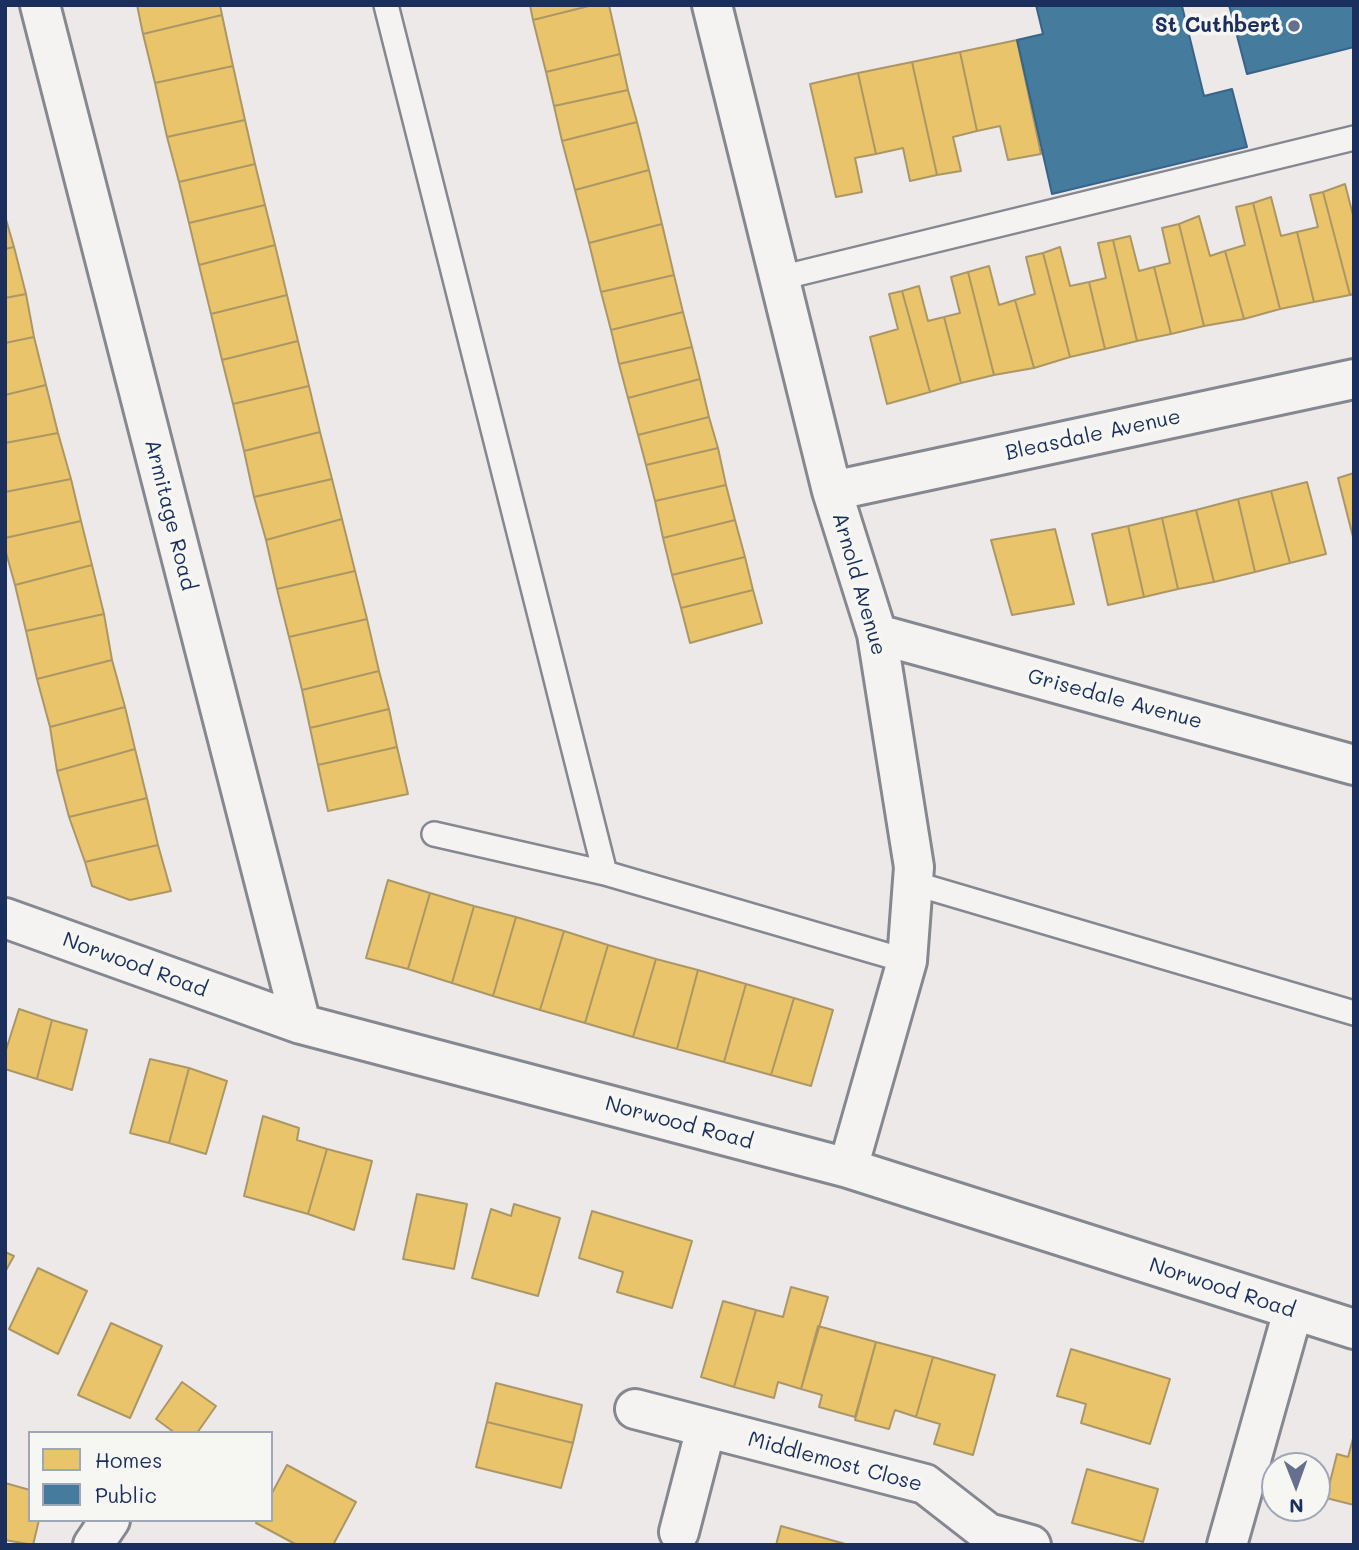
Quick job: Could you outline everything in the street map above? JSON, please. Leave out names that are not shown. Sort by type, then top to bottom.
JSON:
[{"type":"street","name":"Armitage Road","points":[[40,5],[301,1024]]},
{"type":"street","name":"Arnold Avenue","points":[[712,5],[832,491],[877,634],[914,867],[907,961],[848,1168]]},
{"type":"street","name":"Bleasdale Avenue","points":[[832,491],[1354,379]]},
{"type":"street","name":"Grisedale Avenue","points":[[877,634],[1354,765]]},
{"type":"street","name":"Norwood Road","points":[[5,918],[301,1024],[848,1168],[1354,1329]]},
{"type":"street","points":[[1227,1545],[1293,1311]]},
{"type":"street","name":"Middlemost Close","points":[[635,1409],[925,1484],[988,1533],[1031,1545]]},
{"type":"street","points":[[679,1532],[706,1428]]},
{"type":"street","points":[[93,1545],[109,1522]]},
{"type":"lane","points":[[386,5],[605,873]]},
{"type":"lane","points":[[780,278],[1354,138]]},
{"type":"lane","points":[[434,834],[605,873],[907,961]]},
{"type":"lane","points":[[913,883],[1354,1013]]},
{"type":"building: Homes","points":[[137,5],[220,5],[222,15],[143,34]]},
{"type":"building: Homes","points":[[530,5],[593,5],[533,20]]},
{"type":"building: Homes","points":[[593,5],[609,5],[620,54],[546,72],[533,20]]},
{"type":"building: Homes","points":[[222,15],[233,66],[155,83],[143,34]]},
{"type":"building: Homes","points":[[1017,40],[1041,154],[1008,160],[1000,126],[977,131],[960,52]]},
{"type":"building: Homes","points":[[960,52],[977,131],[953,137],[961,171],[937,175],[912,62]]},
{"type":"building: Homes","points":[[620,54],[628,90],[554,106],[546,72]]},
{"type":"building: Homes","points":[[912,62],[937,175],[910,181],[903,148],[876,154],[858,73]]},
{"type":"building: Homes","points":[[233,66],[245,120],[167,137],[155,83]]},
{"type":"building: Homes","points":[[858,73],[876,154],[855,158],[862,192],[836,197],[810,84]]},
{"type":"building: Homes","points":[[628,90],[637,122],[562,141],[554,106]]},
{"type":"building: Homes","points":[[245,120],[255,164],[179,182],[167,137]]},
{"type":"building: Homes","points":[[637,122],[649,170],[575,190],[562,141]]},
{"type":"building: Homes","points":[[255,164],[265,205],[189,223],[179,182]]},
{"type":"building: Homes","points":[[649,170],[662,224],[589,243],[575,190]]},
{"type":"building: Homes","points":[[1345,184],[1354,219],[1354,294],[1350,295],[1323,192]]},
{"type":"building: Homes","points":[[1323,192],[1350,295],[1314,302],[1297,232],[1318,227],[1310,195]]},
{"type":"building: Homes","points":[[1271,197],[1281,236],[1297,232],[1314,302],[1280,309],[1253,203]]},
{"type":"building: Homes","points":[[1253,203],[1280,309],[1244,319],[1225,251],[1245,245],[1236,207]]},
{"type":"building: Homes","points":[[265,205],[275,245],[199,265],[189,223]]},
{"type":"building: Homes","points":[[5,216],[14,247],[5,249]]},
{"type":"building: Homes","points":[[1199,216],[1210,256],[1225,251],[1244,319],[1204,326],[1179,224]]},
{"type":"building: Homes","points":[[662,224],[674,275],[601,292],[589,243]]},
{"type":"building: Homes","points":[[1179,224],[1204,326],[1171,334],[1154,267],[1170,263],[1162,228]]},
{"type":"building: Homes","points":[[1130,236],[1139,271],[1154,267],[1171,334],[1137,341],[1113,240]]},
{"type":"building: Homes","points":[[1113,240],[1137,341],[1105,349],[1089,282],[1106,278],[1098,243]]},
{"type":"building: Homes","points":[[275,245],[287,295],[211,314],[199,265]]},
{"type":"building: Homes","points":[[14,247],[26,294],[5,298],[5,249]]},
{"type":"building: Homes","points":[[1060,247],[1070,286],[1089,282],[1105,349],[1070,357],[1043,253]]},
{"type":"building: Homes","points":[[1043,253],[1070,357],[1034,368],[1015,300],[1035,294],[1026,257]]},
{"type":"building: Homes","points":[[989,266],[999,305],[1015,300],[1034,368],[994,375],[968,272]]},
{"type":"building: Homes","points":[[968,272],[994,375],[961,383],[944,317],[960,313],[951,277]]},
{"type":"building: Homes","points":[[674,275],[683,312],[611,330],[601,292]]},
{"type":"building: Homes","points":[[919,286],[928,321],[944,317],[961,383],[930,392],[902,291]]},
{"type":"building: Homes","points":[[902,291],[930,392],[887,404],[870,337],[898,329],[889,294]]},
{"type":"building: Homes","points":[[26,294],[34,337],[5,343],[5,298]]},
{"type":"building: Homes","points":[[287,295],[298,341],[222,360],[211,314]]},
{"type":"building: Homes","points":[[683,312],[692,347],[619,364],[611,330]]},
{"type":"building: Homes","points":[[34,337],[46,385],[5,395],[5,343]]},
{"type":"building: Homes","points":[[298,341],[309,386],[233,404],[222,360]]},
{"type":"building: Homes","points":[[692,347],[700,379],[628,398],[619,364]]},
{"type":"building: Homes","points":[[700,379],[709,417],[638,435],[628,398]]},
{"type":"building: Homes","points":[[46,385],[58,433],[5,443],[5,395]]},
{"type":"building: Homes","points":[[309,386],[320,432],[244,451],[233,404]]},
{"type":"building: Homes","points":[[709,417],[718,448],[646,465],[638,435]]},
{"type":"building: Homes","points":[[320,432],[332,479],[254,497],[244,451]]},
{"type":"building: Homes","points":[[58,433],[71,479],[5,492],[5,443]]},
{"type":"building: Homes","points":[[718,448],[726,485],[655,501],[646,465]]},
{"type":"building: Homes","points":[[1354,473],[1354,541],[1338,478]]},
{"type":"building: Homes","points":[[71,479],[81,521],[5,538],[5,492]]},
{"type":"building: Homes","points":[[332,479],[342,519],[266,540],[254,497]]},
{"type":"building: Homes","points":[[1307,482],[1326,554],[1290,563],[1271,491]]},
{"type":"building: Homes","points":[[726,485],[735,520],[663,538],[655,501]]},
{"type":"building: Homes","points":[[1271,491],[1290,563],[1255,572],[1238,499]]},
{"type":"building: Homes","points":[[1238,499],[1255,572],[1214,582],[1196,510]]},
{"type":"building: Homes","points":[[1196,510],[1214,582],[1178,589],[1162,518]]},
{"type":"building: Homes","points":[[1162,518],[1178,589],[1144,597],[1128,526]]},
{"type":"building: Homes","points":[[342,519],[355,571],[277,589],[266,540]]},
{"type":"building: Homes","points":[[735,520],[745,557],[672,575],[663,538]]},
{"type":"building: Homes","points":[[81,521],[92,565],[15,585],[5,549],[5,538]]},
{"type":"building: Homes","points":[[1128,526],[1144,597],[1108,605],[1092,534]]},
{"type":"building: Homes","points":[[1055,529],[1074,604],[1012,615],[991,540]]},
{"type":"building: Homes","points":[[745,557],[753,590],[681,608],[672,575]]},
{"type":"building: Homes","points":[[92,565],[104,614],[26,631],[15,585]]},
{"type":"building: Homes","points":[[355,571],[367,619],[289,637],[277,589]]},
{"type":"building: Homes","points":[[753,590],[762,623],[690,643],[681,608]]},
{"type":"building: Homes","points":[[104,614],[112,660],[37,679],[26,631]]},
{"type":"building: Homes","points":[[367,619],[379,671],[302,690],[289,637]]},
{"type":"building: Homes","points":[[112,660],[125,707],[50,727],[37,679]]},
{"type":"building: Homes","points":[[379,671],[389,709],[310,728],[302,690]]},
{"type":"building: Homes","points":[[125,707],[135,749],[57,771],[50,727]]},
{"type":"building: Homes","points":[[389,709],[397,747],[318,765],[310,728]]},
{"type":"building: Homes","points":[[397,747],[408,794],[328,811],[318,765]]},
{"type":"building: Homes","points":[[135,749],[147,798],[69,817],[57,771]]},
{"type":"building: Homes","points":[[147,798],[158,845],[85,862],[69,817]]},
{"type":"building: Homes","points":[[158,845],[171,891],[130,900],[92,886],[85,862]]},
{"type":"building: Homes","points":[[388,880],[430,893],[408,969],[366,958]]},
{"type":"building: Homes","points":[[430,893],[474,906],[452,983],[408,969]]},
{"type":"building: Homes","points":[[474,906],[516,917],[493,996],[452,983]]},
{"type":"building: Homes","points":[[516,917],[564,931],[540,1010],[493,996]]},
{"type":"building: Homes","points":[[564,931],[608,945],[585,1023],[540,1010]]},
{"type":"building: Homes","points":[[608,945],[656,959],[633,1037],[585,1023]]},
{"type":"building: Homes","points":[[656,959],[698,970],[677,1049],[633,1037]]},
{"type":"building: Homes","points":[[698,970],[746,984],[724,1062],[677,1049]]},
{"type":"building: Homes","points":[[746,984],[794,998],[771,1075],[724,1062]]},
{"type":"building: Homes","points":[[794,998],[833,1010],[811,1086],[771,1075]]},
{"type":"building: Homes","points":[[19,1009],[52,1020],[37,1079],[5,1069],[5,1053]]},
{"type":"building: Homes","points":[[52,1020],[87,1030],[72,1090],[37,1079]]},
{"type":"building: Homes","points":[[150,1059],[189,1068],[169,1143],[130,1133]]},
{"type":"building: Homes","points":[[189,1068],[227,1081],[206,1154],[169,1143]]},
{"type":"building: Homes","points":[[263,1116],[299,1128],[297,1140],[327,1149],[308,1214],[244,1196]]},
{"type":"building: Homes","points":[[327,1149],[372,1161],[354,1230],[308,1214]]},
{"type":"building: Homes","points":[[417,1194],[467,1204],[454,1269],[403,1259]]},
{"type":"building: Homes","points":[[514,1204],[560,1218],[538,1296],[472,1278],[491,1209],[511,1216]]},
{"type":"building: Homes","points":[[592,1211],[692,1241],[672,1308],[617,1292],[623,1272],[579,1258]]},
{"type":"building: Homes","points":[[5,1252],[14,1256],[5,1272]]},
{"type":"building: Homes","points":[[38,1268],[87,1291],[58,1354],[9,1329]]},
{"type":"building: Homes","points":[[791,1287],[828,1297],[801,1389],[778,1382],[774,1398],[734,1387],[756,1310],[783,1317]]},
{"type":"building: Homes","points":[[723,1301],[756,1310],[734,1387],[701,1377]]},
{"type":"building: Homes","points":[[111,1323],[162,1346],[130,1418],[78,1395]]},
{"type":"building: Homes","points":[[818,1326],[876,1342],[855,1417],[819,1407],[822,1395],[801,1389]]},
{"type":"building: Homes","points":[[876,1342],[933,1357],[916,1417],[895,1410],[889,1429],[855,1420]]},
{"type":"building: Homes","points":[[1071,1349],[1170,1379],[1150,1444],[1081,1423],[1086,1404],[1057,1396]]},
{"type":"building: Homes","points":[[933,1357],[995,1375],[973,1455],[934,1444],[940,1424],[916,1417]]},
{"type":"building: Homes","points":[[182,1382],[216,1406],[198,1431],[172,1431],[156,1419]]},
{"type":"building: Homes","points":[[496,1383],[582,1405],[573,1443],[487,1422]]},
{"type":"building: Homes","points":[[487,1422],[573,1443],[561,1488],[476,1467]]},
{"type":"building: Homes","points":[[1354,1435],[1354,1505],[1331,1499],[1331,1478],[1337,1454],[1348,1457]]},
{"type":"building: Homes","points":[[287,1465],[356,1502],[333,1545],[297,1545],[256,1523],[273,1522],[273,1491]]},
{"type":"building: Homes","points":[[1087,1469],[1158,1489],[1143,1542],[1072,1523]]},
{"type":"building: Homes","points":[[5,1483],[28,1489],[28,1522],[39,1522],[33,1545],[5,1540]]},
{"type":"building: Homes","points":[[781,1526],[849,1545],[776,1545]]},
{"type":"building: Public","points":[[1036,5],[1185,5],[1182,6],[1204,96],[1232,89],[1247,147],[1052,194],[1017,40],[1043,34]]},
{"type":"building: Public","name":"St Cuthbert","points":[[1229,5],[1354,5],[1354,47],[1247,74]]},
{"type":"place","name":"St Cuthbert","points":[[1294,26]]}]
